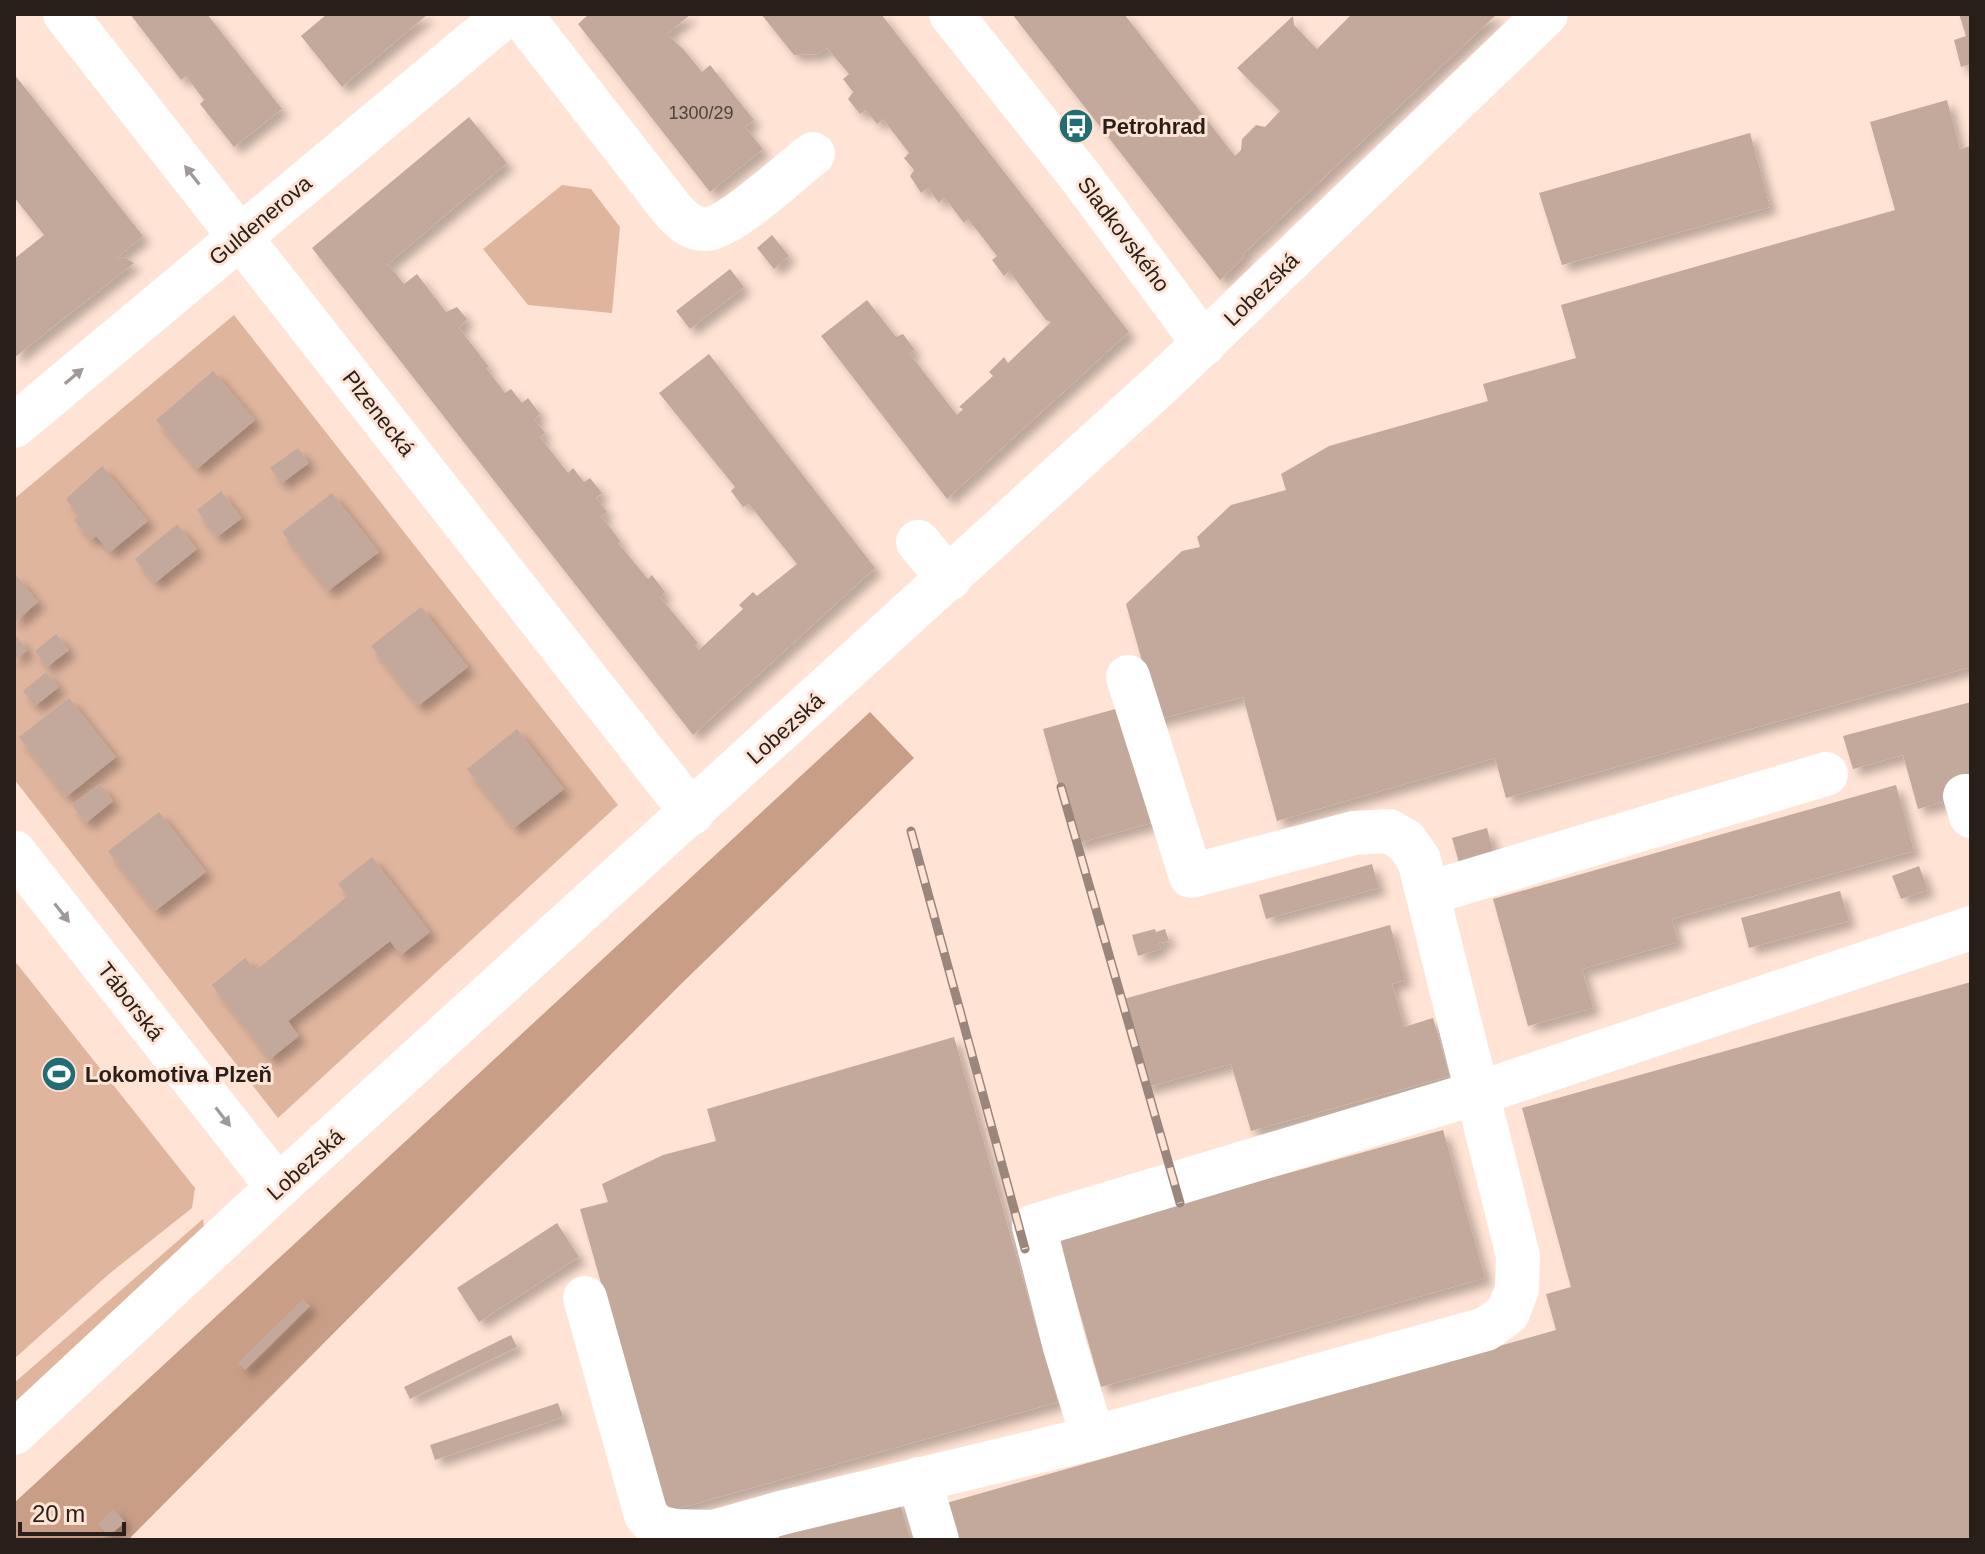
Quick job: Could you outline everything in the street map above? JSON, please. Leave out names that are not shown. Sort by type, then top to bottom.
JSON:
[{"type":"street","name":"Plzenecká","points":[[65,14],[692,813]]},
{"type":"street","name":"Guldenerova","points":[[14,426],[507,14]]},
{"type":"street","points":[[520,14],[687,225],[707,229],[726,223],[813,154]]},
{"type":"street","name":"Sladkovského","points":[[951,14],[1083,180],[1204,344]]},
{"type":"street","name":"Lobezská","points":[[14,1433],[278,1187],[1204,344],[1546,14]]},
{"type":"street","points":[[918,542],[949,579]]},
{"type":"street","points":[[585,1298],[646,1515],[657,1527],[675,1531],[714,1532],[764,1529],[919,1479],[1093,1438],[1486,1329],[1508,1313],[1517,1289],[1518,1256],[1419,860],[1406,841],[1389,831],[1354,833],[1191,876],[1128,677]]},
{"type":"street","points":[[1429,893],[1826,774]]},
{"type":"street","name":"Táborská","points":[[16,858],[278,1187]]},
{"type":"street","points":[[1093,1438],[1065,1347],[1034,1226],[1479,1092],[1971,928]]},
{"type":"street","points":[[919,1479],[937,1540]]},
{"type":"shaded area","points":[[562,185],[591,189],[620,227],[612,313],[528,305],[483,249]]},
{"type":"shaded area","points":[[234,315],[618,805],[278,1118],[14,779],[14,499]]},
{"type":"shaded area","points":[[870,712],[914,758],[679,986],[128,1540],[14,1540],[14,1503]]},
{"type":"shaded area","name":"Lokomotiva Plzeň","points":[[14,960],[195,1188],[192,1208],[109,1274],[14,1359]]},
{"type":"shaded area","points":[[203,1219],[204,1227],[14,1419],[14,1383]]},
{"type":"building","points":[[130,14],[207,14],[282,109],[234,147],[200,104],[204,100],[186,76],[181,80]]},
{"type":"building","points":[[327,14],[428,14],[342,87],[301,36]]},
{"type":"building","points":[[589,14],[691,14],[667,34],[702,72],[710,65],[754,120],[745,127],[763,149],[710,192],[578,24]]},
{"type":"building","points":[[761,14],[881,14],[1129,332],[947,499],[821,336],[867,300],[896,337],[903,334],[915,350],[909,353],[957,415],[963,409],[959,407],[993,376],[989,372],[1004,357],[1008,363],[1051,322],[1046,320],[1009,271],[1004,276],[992,260],[997,256],[968,219],[964,223],[944,197],[939,203],[928,188],[921,193],[910,176],[914,170],[904,158],[909,153],[883,119],[877,124],[866,110],[860,114],[848,99],[853,92],[843,79],[849,74],[827,48],[817,54],[794,55]]},
{"type":"building","points":[[1012,14],[1124,14],[1235,156],[1241,150],[1242,139],[1256,125],[1265,127],[1280,111],[1237,68],[1293,16],[1294,25],[1317,49],[1352,14],[1497,14],[1243,254],[1244,257],[1220,280]]},
{"type":"building","points":[[1959,14],[1971,14],[1971,64],[1961,67],[1954,40],[1966,36]]},
{"type":"building","points":[[14,74],[143,236],[116,259],[124,257],[134,263],[14,358],[14,259],[44,235],[14,197]]},
{"type":"building","points":[[1947,100],[1960,149],[1971,146],[1971,667],[1506,798],[1495,758],[1277,821],[1243,697],[1149,722],[1150,690],[1126,604],[1182,551],[1200,547],[1197,537],[1231,505],[1286,490],[1281,474],[1329,446],[1488,401],[1483,384],[1576,358],[1561,305],[1895,210],[1870,122]]},
{"type":"building","points":[[469,117],[507,163],[388,264],[404,284],[417,274],[446,312],[457,307],[467,319],[459,328],[489,367],[486,368],[505,393],[511,389],[522,403],[528,398],[540,414],[534,419],[545,433],[540,437],[568,473],[573,468],[584,482],[590,478],[602,493],[596,498],[607,512],[601,516],[621,542],[618,543],[648,579],[652,575],[665,592],[660,597],[698,643],[695,645],[699,650],[743,609],[739,605],[753,592],[757,596],[797,564],[749,504],[743,507],[731,491],[735,487],[659,393],[709,354],[875,568],[693,735],[312,248]]},
{"type":"building","points":[[1750,133],[1770,207],[1562,265],[1539,193]]},
{"type":"building","points":[[772,235],[789,256],[774,269],[757,248]]},
{"type":"building","points":[[730,269],[744,287],[690,329],[676,311]]},
{"type":"building","points":[[213,371],[255,420],[197,469],[156,420]]},
{"type":"building","points":[[298,448],[309,463],[282,483],[270,468]]},
{"type":"building","points":[[102,466],[148,521],[110,552],[96,536],[91,540],[74,520],[79,516],[66,499]]},
{"type":"building","points":[[221,491],[242,518],[217,537],[197,510]]},
{"type":"building","points":[[332,493],[379,552],[328,591],[282,532]]},
{"type":"building","points":[[177,524],[197,549],[155,583],[135,559]]},
{"type":"building","points":[[14,573],[38,602],[14,623]]},
{"type":"building","points":[[421,607],[468,667],[418,706],[371,646]]},
{"type":"building","points":[[56,634],[69,650],[47,667],[35,651]]},
{"type":"building","points":[[17,637],[27,650],[14,660],[14,639]]},
{"type":"building","points":[[46,672],[59,687],[35,706],[23,691]]},
{"type":"building","points":[[69,698],[116,757],[66,797],[19,737]]},
{"type":"building","points":[[1971,702],[1971,794],[1918,809],[1903,755],[1853,769],[1843,736]]},
{"type":"building","points":[[1119,708],[1151,823],[1075,844],[1043,729]]},
{"type":"building","points":[[517,729],[564,789],[514,828],[467,769]]},
{"type":"building","points":[[100,784],[113,801],[86,823],[72,805]]},
{"type":"building","points":[[1896,785],[1914,851],[1672,919],[1678,942],[1582,969],[1593,1008],[1528,1026],[1493,899]]},
{"type":"building","points":[[159,812],[206,872],[155,911],[108,851]]},
{"type":"building","points":[[1487,828],[1494,855],[1460,866],[1452,838]]},
{"type":"building","points":[[372,857],[430,932],[401,955],[390,941],[288,1021],[299,1036],[270,1059],[212,985],[245,958],[255,971],[348,896],[338,884]]},
{"type":"building","points":[[1372,864],[1379,888],[1266,919],[1259,895]]},
{"type":"building","points":[[1919,866],[1928,890],[1901,899],[1892,876]]},
{"type":"building","points":[[1840,891],[1849,921],[1749,948],[1741,918]]},
{"type":"building","points":[[1390,925],[1405,980],[1392,984],[1404,1027],[1433,1018],[1450,1076],[1251,1131],[1231,1064],[1144,1088],[1120,1000]]},
{"type":"building","points":[[1155,929],[1156,932],[1165,929],[1169,941],[1159,943],[1161,949],[1138,956],[1132,935]]},
{"type":"building","points":[[1971,982],[1971,1540],[954,1540],[943,1504],[1556,1330],[1546,1294],[1571,1287],[1522,1108]]},
{"type":"building","points":[[954,1037],[1058,1402],[666,1512],[580,1209],[608,1202],[602,1184],[663,1155],[716,1141],[707,1109]]},
{"type":"building","points":[[1443,1130],[1485,1278],[1101,1387],[1058,1237]]},
{"type":"building","points":[[557,1223],[579,1257],[479,1322],[457,1288]]},
{"type":"building","points":[[303,1299],[310,1306],[245,1370],[238,1363]]},
{"type":"building","points":[[511,1335],[517,1347],[410,1399],[404,1387]]},
{"type":"building","points":[[558,1403],[563,1417],[435,1460],[430,1445]]},
{"type":"building","points":[[898,1497],[911,1540],[780,1540],[778,1533]]},
{"type":"building","points":[[113,1509],[125,1522],[109,1536],[98,1524]]},
{"type":"railway","points":[[1061,787],[1180,1203]]},
{"type":"railway","points":[[911,831],[1025,1249]]},
{"type":"place","name":"Petrohrad","points":[[1076,126]]},
{"type":"place","name":"Lokomotiva Plzeň","points":[[59,1074]]}]
